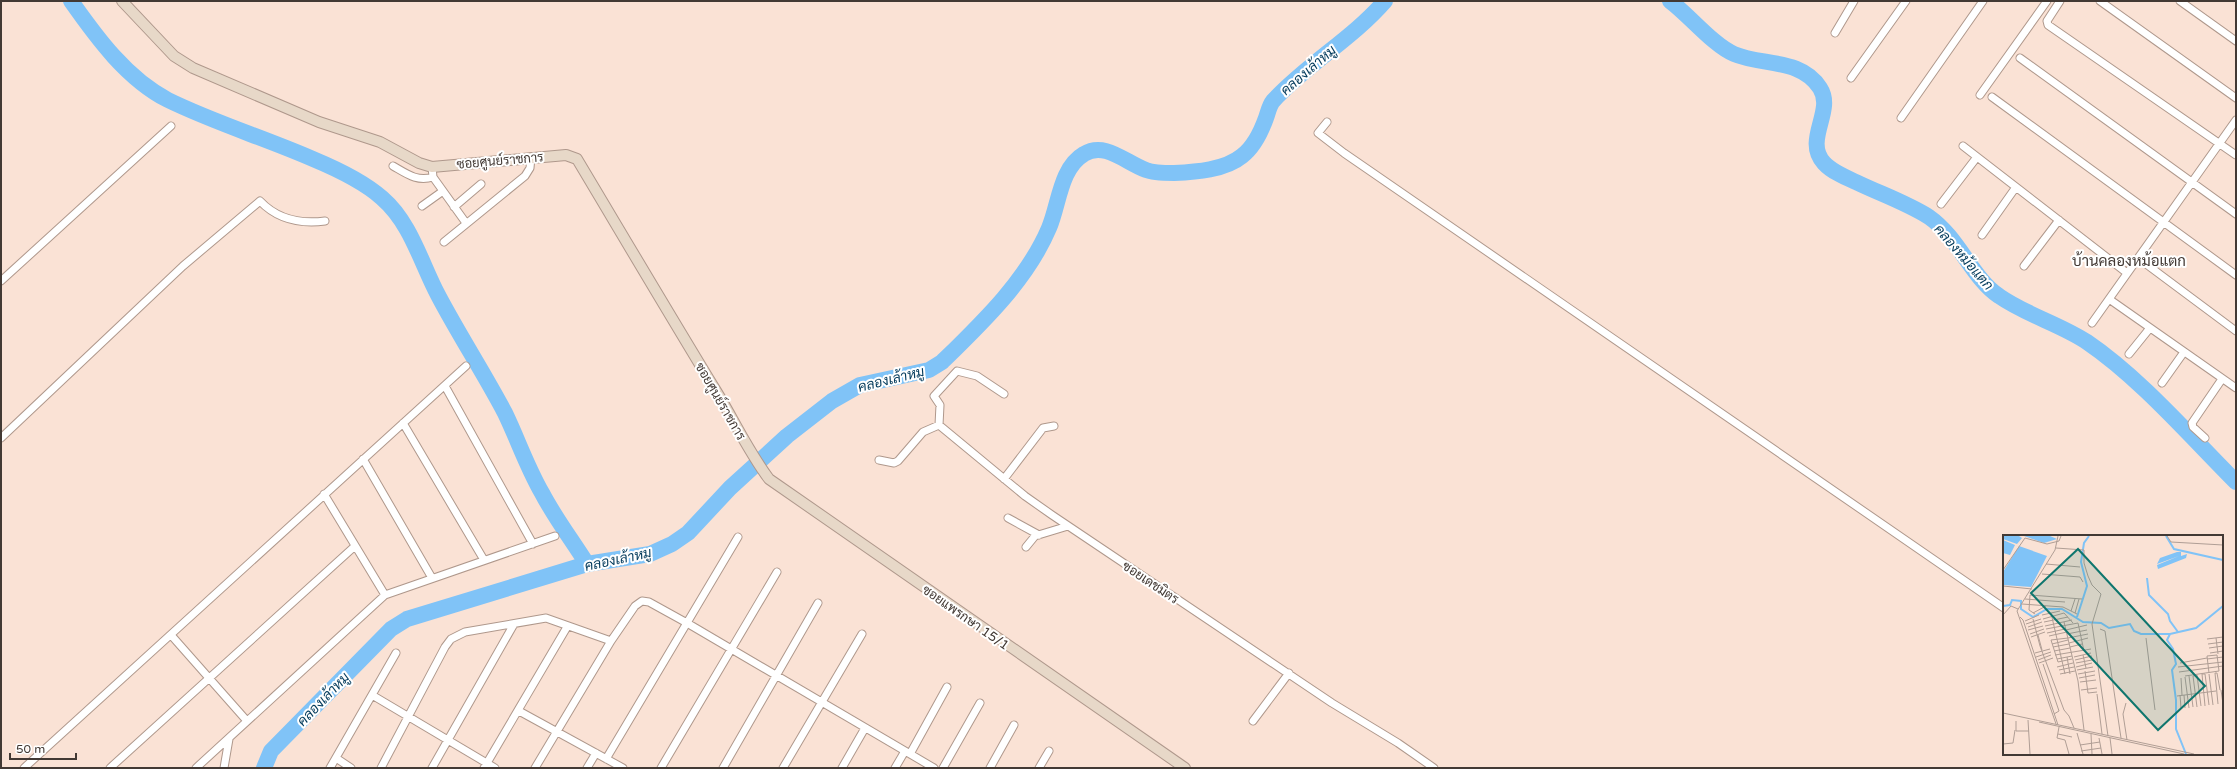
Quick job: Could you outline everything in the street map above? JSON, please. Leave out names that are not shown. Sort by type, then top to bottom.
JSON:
[{"type":"street","name":"ซอยศูนย์ราชการ","points":[[122,1],[174,56],[193,68],[319,122],[380,142],[419,163],[432,167],[531,156],[566,155],[577,159],[647,278],[718,393],[754,459]]},
{"type":"street","points":[[1835,32],[1854,1]]},
{"type":"street","points":[[1851,78],[1906,1]]},
{"type":"street","points":[[1901,118],[1983,1]]},
{"type":"street","points":[[1980,95],[2047,1]]},
{"type":"street","points":[[2060,1],[2049,16],[2048,25],[2236,155]]},
{"type":"street","points":[[2100,1],[2236,98]]},
{"type":"street","points":[[2180,1],[2236,41]]},
{"type":"street","points":[[2020,58],[2236,214]]},
{"type":"street","points":[[1992,97],[2236,275]]},
{"type":"street","points":[[2092,323],[2236,120]]},
{"type":"street","points":[[1327,122],[1318,133],[1344,153],[2003,607]]},
{"type":"street","points":[[1,281],[171,126]]},
{"type":"street","points":[[1963,146],[2128,273]]},
{"type":"street","points":[[444,242],[525,176],[530,168],[531,156]]},
{"type":"street","points":[[1941,204],[1977,157]]},
{"type":"street","points":[[393,166],[415,179],[424,180],[433,177]]},
{"type":"street","points":[[432,167],[433,177],[466,224]]},
{"type":"street","points":[[454,207],[481,184]]},
{"type":"street","points":[[1982,235],[2016,187]]},
{"type":"street","points":[[422,206],[443,191]]},
{"type":"street","points":[[1,438],[183,266],[260,201],[275,213],[289,219],[307,223],[325,221]]},
{"type":"street","points":[[2024,266],[2059,220]]},
{"type":"street","points":[[2138,258],[2236,332]]},
{"type":"street","points":[[2109,299],[2236,388]]},
{"type":"street","points":[[2129,354],[2150,328]]},
{"type":"street","points":[[2162,383],[2184,352]]},
{"type":"street","points":[[24,768],[466,366]]},
{"type":"street","points":[[879,460],[894,463],[898,462],[923,432],[939,426],[940,405],[934,396],[956,371],[978,376],[1004,394]]},
{"type":"street","points":[[2205,438],[2193,427],[2192,423],[2222,379]]},
{"type":"street","points":[[445,386],[533,544]]},
{"type":"street","points":[[403,423],[484,560]]},
{"type":"street","name":"ซอยเดชมิตร","points":[[939,426],[1025,496],[1068,526],[1434,768]]},
{"type":"street","points":[[1004,478],[1043,428],[1054,426]]},
{"type":"street","points":[[363,459],[432,578]]},
{"type":"street","name":"ซอยแพรกษา 15/1","points":[[754,459],[769,479],[1185,768]]},
{"type":"street","points":[[324,494],[385,595]]},
{"type":"street","points":[[1008,518],[1039,535]]},
{"type":"street","points":[[1026,547],[1039,535],[1068,526]]},
{"type":"street","points":[[196,768],[229,740],[247,721],[385,595],[555,536]]},
{"type":"street","points":[[606,759],[738,537]]},
{"type":"street","points":[[110,768],[355,546]]},
{"type":"street","points":[[660,768],[777,572]]},
{"type":"street","points":[[535,768],[611,641],[635,606],[642,601],[650,602],[687,623],[934,768]]},
{"type":"street","points":[[724,768],[818,602]]},
{"type":"street","points":[[381,768],[445,647],[451,639],[465,632],[546,618],[567,627],[611,641]]},
{"type":"street","points":[[432,768],[514,624]]},
{"type":"street","points":[[486,766],[567,627]]},
{"type":"street","points":[[783,768],[862,634]]},
{"type":"street","points":[[171,635],[247,721]]},
{"type":"street","points":[[330,768],[396,653]]},
{"type":"street","points":[[1252,721],[1289,673]]},
{"type":"street","points":[[895,768],[907,753],[947,687]]},
{"type":"street","points":[[372,695],[448,740],[486,766],[495,768]]},
{"type":"street","points":[[943,768],[980,703]]},
{"type":"street","points":[[519,711],[557,730],[623,768]]},
{"type":"street","points":[[990,768],[1014,725]]},
{"type":"street","points":[[842,768],[866,728]]},
{"type":"street","points":[[224,768],[229,740]]},
{"type":"street","points":[[1039,768],[1049,751]]},
{"type":"street","points":[[587,768],[596,753]]},
{"type":"street","points":[[336,758],[351,768]]},
{"type":"waterway","points":[[71,1],[102,43],[126,69],[153,91],[168,100],[204,116],[295,151],[340,171],[367,186],[392,208],[408,231],[438,295],[505,413],[547,502],[587,564]]},
{"type":"waterway","name":"คลองเล้าหมู","points":[[264,768],[271,751],[391,629],[407,619],[587,564],[650,554],[672,544],[688,533],[730,488],[787,436],[832,401],[860,385],[929,370],[942,362],[988,316],[1029,265],[1049,228],[1061,188],[1070,168],[1076,160],[1084,154],[1100,150],[1115,154],[1138,167],[1160,173],[1192,172],[1219,167],[1235,161],[1242,156],[1257,139],[1273,101],[1300,75],[1372,15],[1385,1]]},
{"type":"waterway","name":"คลองหม้อแตก","points":[[1670,1],[1726,50],[1745,58],[1792,67],[1812,78],[1820,88],[1824,97],[1824,106],[1817,135],[1817,145],[1818,154],[1827,166],[1835,172],[1903,203],[1929,217],[1949,236],[1989,288],[2009,303],[2066,330],[2107,356],[2164,408],[2236,482]]},
{"type":"district","name":"บ้านคลองหม้อแตก","points":[[2129,261]]}]
